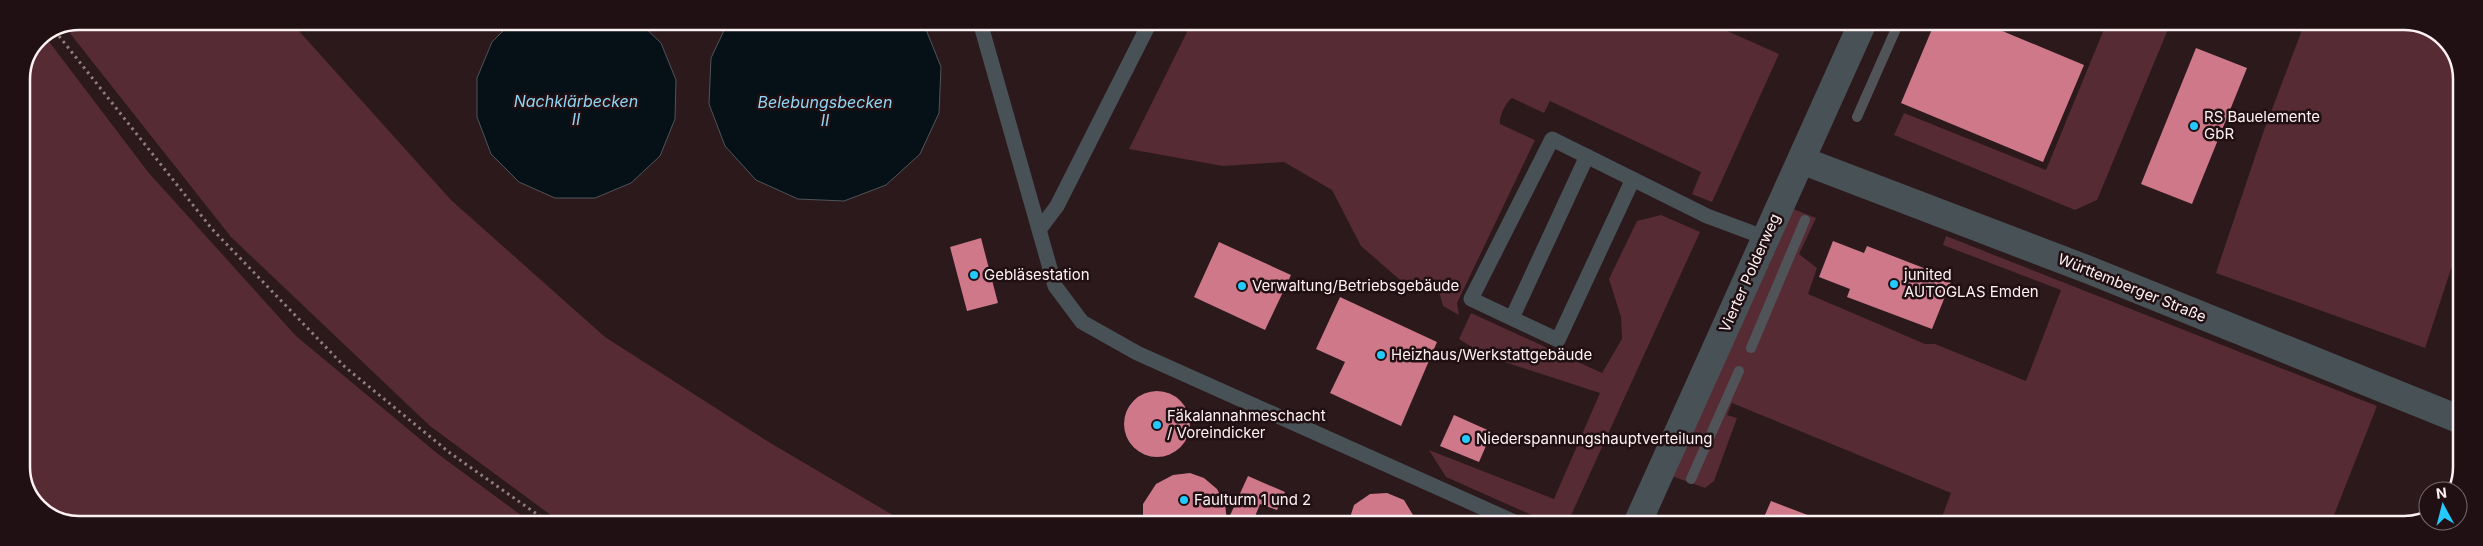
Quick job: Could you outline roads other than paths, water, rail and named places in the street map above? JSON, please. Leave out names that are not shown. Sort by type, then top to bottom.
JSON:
[{"type":"street","name":"Vierter Polderweg","points":[[1640,516],[1860,30]]},
{"type":"street","name":"Württemberger Straße","points":[[1801,160],[2089,270],[2453,417]]},
{"type":"lane","points":[[982,30],[1055,286],[1082,322],[1137,353],[1501,516]]},
{"type":"lane","points":[[1039,230],[1057,206],[1146,30]]},
{"type":"lane","points":[[1633,179],[1558,340],[1471,299],[1552,139],[1587,156],[1633,179],[1706,216],[1766,238]]},
{"type":"lane","points":[[1512,318],[1587,156]]},
{"type":"water","name":"Nachklärbecken II","points":[[504,30],[647,30],[661,43],[676,80],[675,119],[660,156],[631,183],[595,198],[555,198],[519,182],[491,154],[477,117],[477,78],[492,42]]},
{"type":"water","name":"Belebungsbecken II","points":[[724,30],[926,30],[941,67],[939,113],[920,154],[886,185],[844,201],[798,199],[756,180],[725,146],[709,104],[711,58]]},
{"type":"waterway","points":[[1857,117],[1895,30]]},
{"type":"waterway","points":[[1751,348],[1805,220]]},
{"type":"waterway","points":[[1691,479],[1739,371]]},
{"type":"place","name":"RS Bauelemente GbR","points":[[2194,126]]},
{"type":"place","name":"Gebläsestation","points":[[974,275]]},
{"type":"place","name":"junited AUTOGLAS Emden","points":[[1894,284]]},
{"type":"place","name":"Verwaltung/Betriebsgebäude","points":[[1242,286]]},
{"type":"place","name":"Heizhaus/Werkstattgebäude","points":[[1381,355]]},
{"type":"place","name":"Fäkalannahmeschacht / Voreindicker","points":[[1157,425]]},
{"type":"place","name":"Niederspannungshauptverteilung","points":[[1466,439]]},
{"type":"place","name":"Faulturm 1 und 2","points":[[1184,500]]}]
